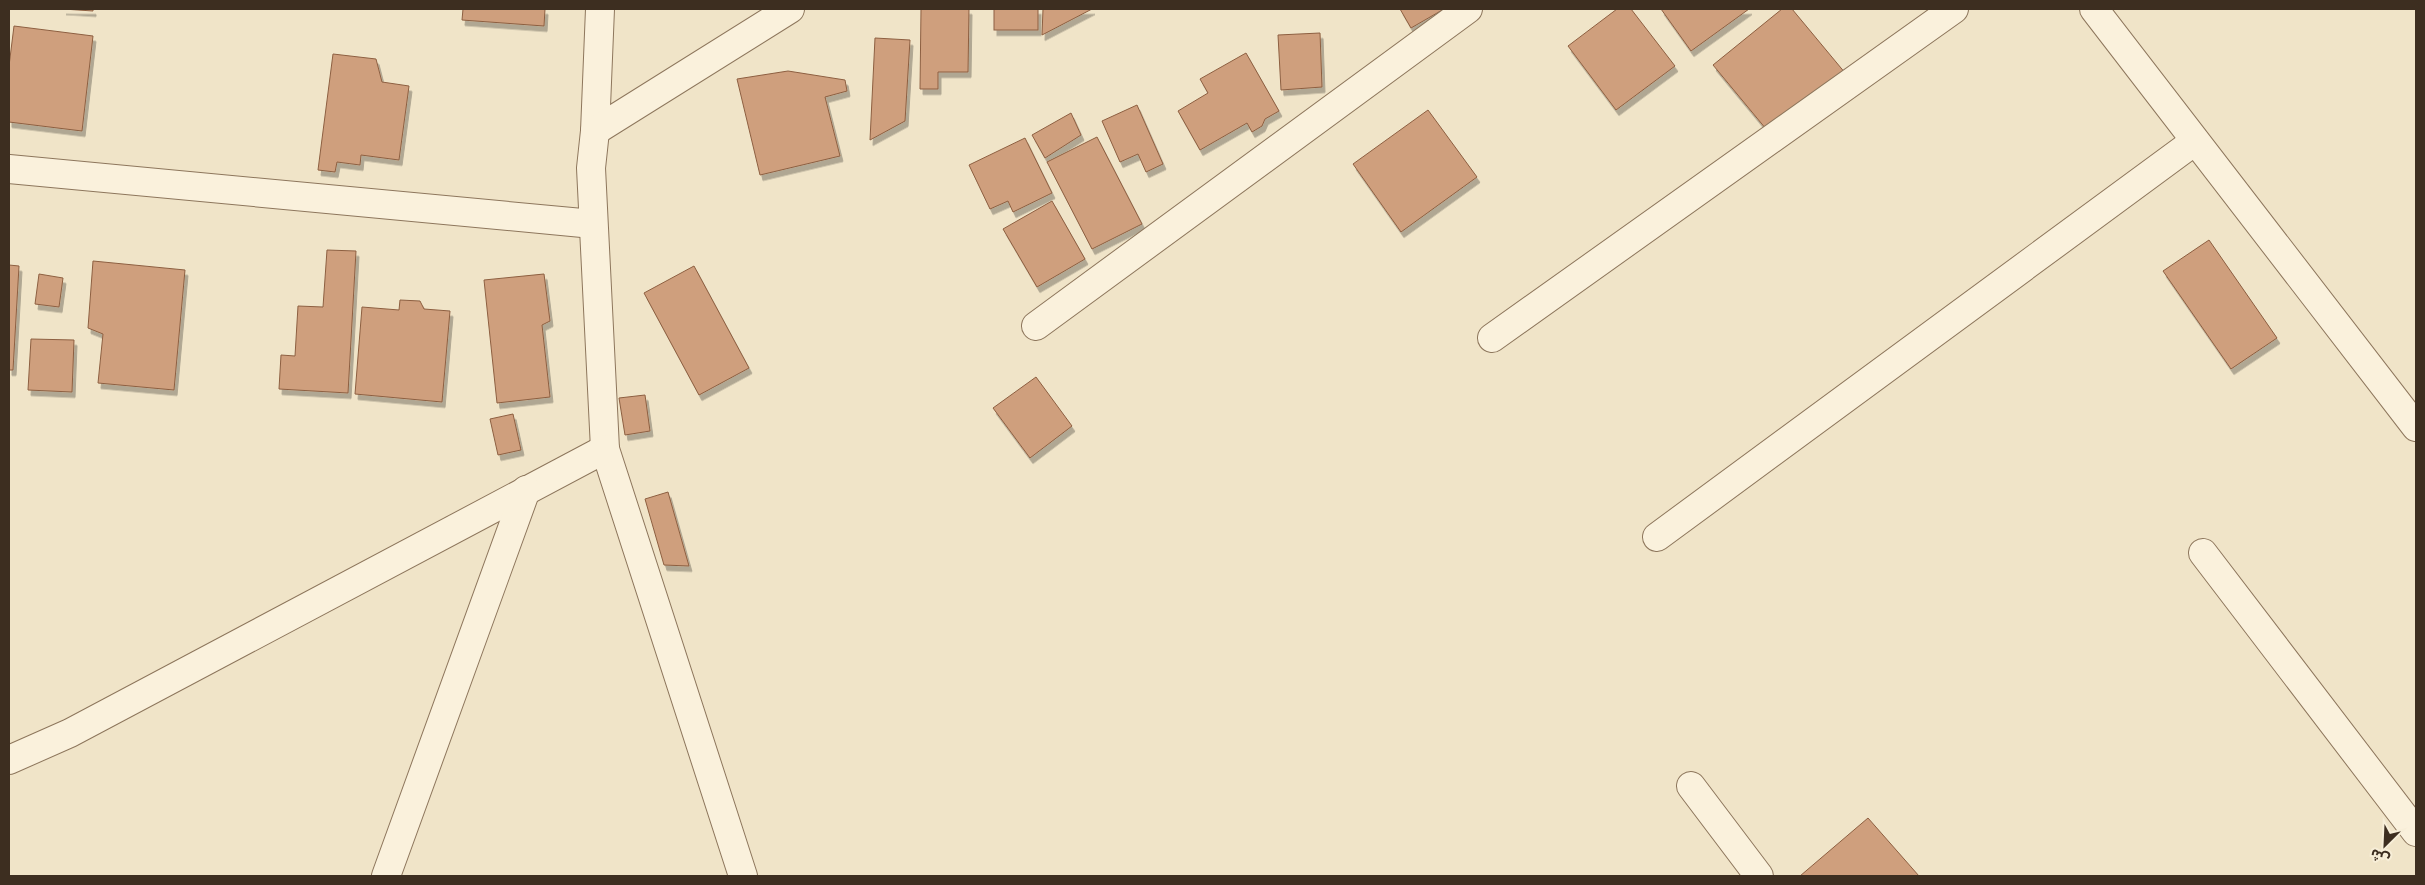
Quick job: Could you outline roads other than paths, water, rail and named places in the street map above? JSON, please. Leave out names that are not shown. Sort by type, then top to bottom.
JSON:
[{"type":"street","points":[[600,9],[595,131],[591,168],[605,449],[737,873]]},
{"type":"street","points":[[595,131],[790,9]]},
{"type":"street","points":[[1036,326],[1468,9]]},
{"type":"street","points":[[1492,338],[1954,9]]},
{"type":"street","points":[[2094,9],[2416,427]]},
{"type":"street","points":[[1657,537],[2195,141]]},
{"type":"street","points":[[9,169],[594,224]]},
{"type":"street","points":[[9,760],[70,733],[605,449]]},
{"type":"street","points":[[386,876],[526,490]]},
{"type":"street","points":[[2203,553],[2416,832]]},
{"type":"street","points":[[1691,786],[1759,876]]}]
